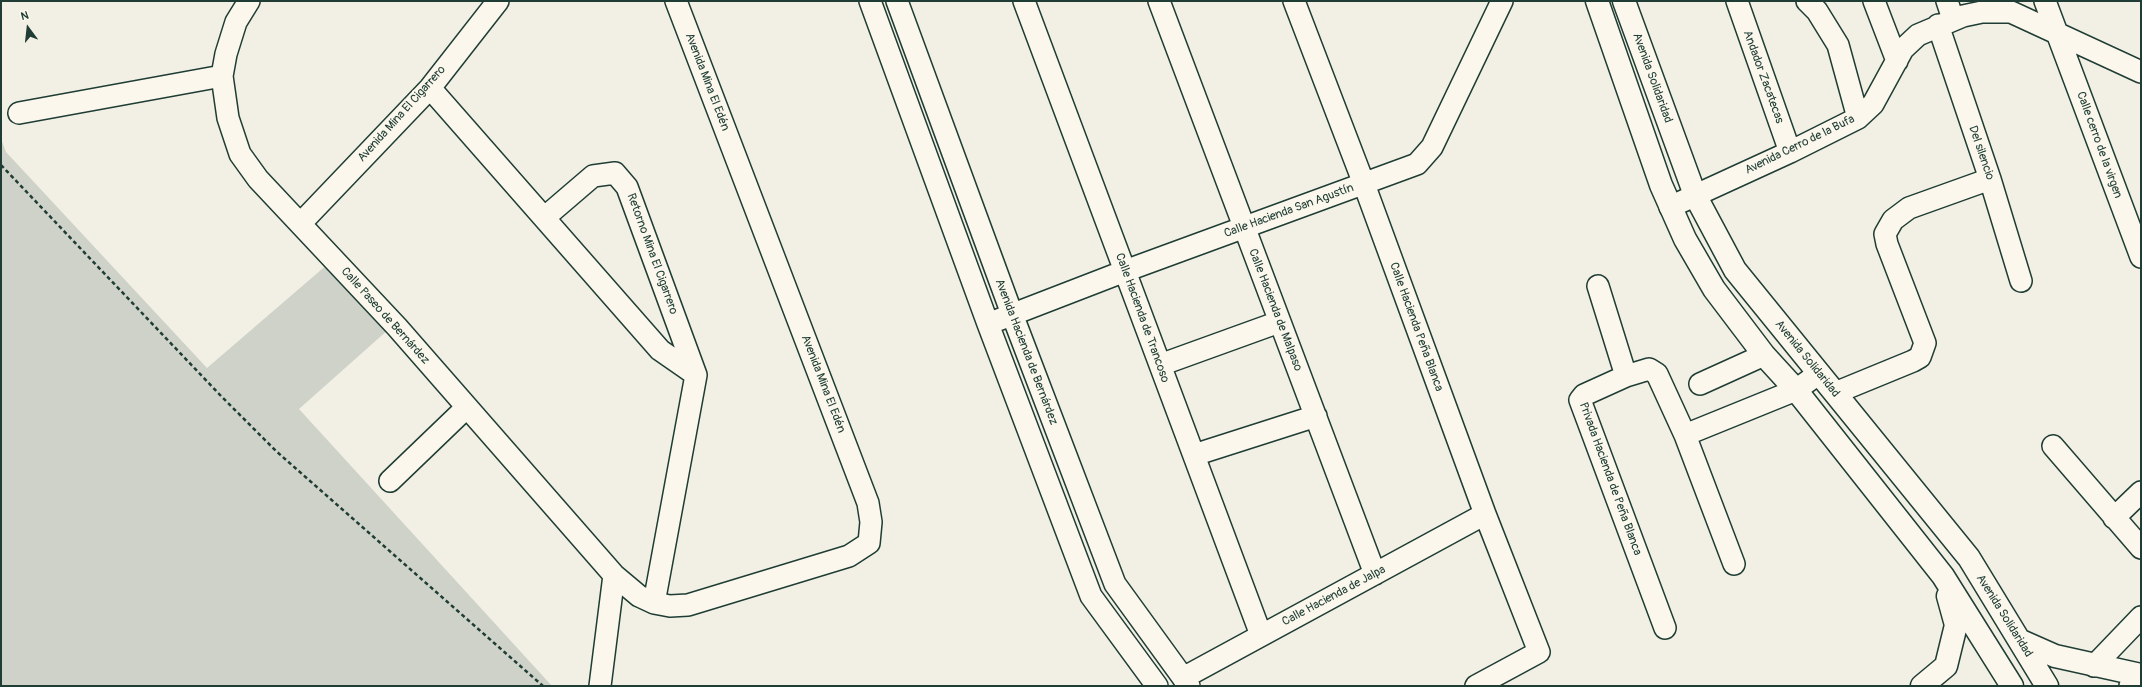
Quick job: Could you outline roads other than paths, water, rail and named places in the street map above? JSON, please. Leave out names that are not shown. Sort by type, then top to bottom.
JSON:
[{"type":"main road","points":[[1597,1],[1670,206],[1685,239],[1714,289],[1764,355],[1796,390],[1943,576],[2012,686]]},
{"type":"main road","name":"Avenida Solidaridad","points":[[1624,1],[1695,195],[1734,270],[1969,558],[2021,641],[2047,686]]},
{"type":"main road","points":[[1922,686],[1946,666],[1956,626],[1943,576]]},
{"type":"main road","points":[[2021,641],[2055,656],[2094,666],[2141,675]]},
{"type":"street","name":"Calle Paseo de Bernárdez","points":[[249,1],[236,22],[226,54],[222,76],[228,118],[240,154],[258,179],[301,222],[467,407],[614,575],[647,599]]},
{"type":"street","name":"Avenida Mina El Cigarrero","points":[[301,222],[430,88],[498,1]]},
{"type":"street","name":"Avenida Mina El Edén","points":[[647,599],[670,606],[688,605],[849,556],[869,543],[871,522],[868,502],[676,1]]},
{"type":"street","name":"Avenida Hacienda de Bernárdez","points":[[870,1],[988,324],[1091,596],[1157,686]]},
{"type":"street","name":"Avenida Hacienda de Bernárdez","points":[[897,1],[1012,314],[1115,584],[1186,682]]},
{"type":"street","name":"Calle Hacienda de Trancoso","points":[[1024,1],[1261,635]]},
{"type":"street","name":"Calle Hacienda de Malpaso","points":[[1159,1],[1375,574]]},
{"type":"street","name":"Calle Hacienda Peña Blanca","points":[[1294,1],[1364,184],[1485,514],[1539,652],[1476,686]]},
{"type":"street","name":"Calle Hacienda San Agustín","points":[[988,324],[1125,271],[1417,164],[1432,147],[1502,1]]},
{"type":"street","name":"Andador Zacatecas","points":[[1737,1],[1790,152]]},
{"type":"street","points":[[1807,1],[1818,11],[1838,45],[1858,118]]},
{"type":"street","points":[[1874,1],[1897,61]]},
{"type":"street","name":"Calle cerro de la virgen","points":[[2046,1],[2141,257]]},
{"type":"street","name":"Avenida Cerro de la Bufa","points":[[1670,206],[1790,152],[1858,118],[1873,104],[1903,49],[1918,35],[1946,15],[1982,12],[2011,12],[2141,72]]},
{"type":"street","name":"Del silencio","points":[[1946,15],[1990,179],[2021,281]]},
{"type":"street","points":[[19,113],[222,76]]},
{"type":"street","points":[[430,88],[660,350],[696,375],[647,599]]},
{"type":"street","name":"Retorno Mina El Cigarrero","points":[[544,218],[593,176],[616,173],[627,187],[696,375]]},
{"type":"street","points":[[1834,393],[1920,357],[1925,343],[1885,234],[1893,220],[1909,208],[1990,179]]},
{"type":"street","points":[[1598,286],[1626,376]]},
{"type":"street","points":[[1160,365],[1279,322]]},
{"type":"street","points":[[1700,384],[1764,355]]},
{"type":"street","name":"Privada Hacienda de Peña Blanca","points":[[1665,628],[1580,400],[1584,395],[1626,376],[1649,369],[1657,374],[1685,435],[1734,564]]},
{"type":"street","points":[[1685,435],[1796,390],[1818,374]]},
{"type":"street","points":[[390,481],[467,407]]},
{"type":"street","points":[[1194,456],[1316,416]]},
{"type":"street","points":[[2053,446],[2141,548]]},
{"type":"street","points":[[2114,518],[2141,492]]},
{"type":"street","name":"Calle Hacienda de Jalpa","points":[[1186,682],[1261,635],[1485,514]]},
{"type":"street","points":[[600,686],[614,575]]},
{"type":"street","points":[[2094,666],[2141,617]]},
{"type":"street","points":[[2130,686],[2141,682]]}]
